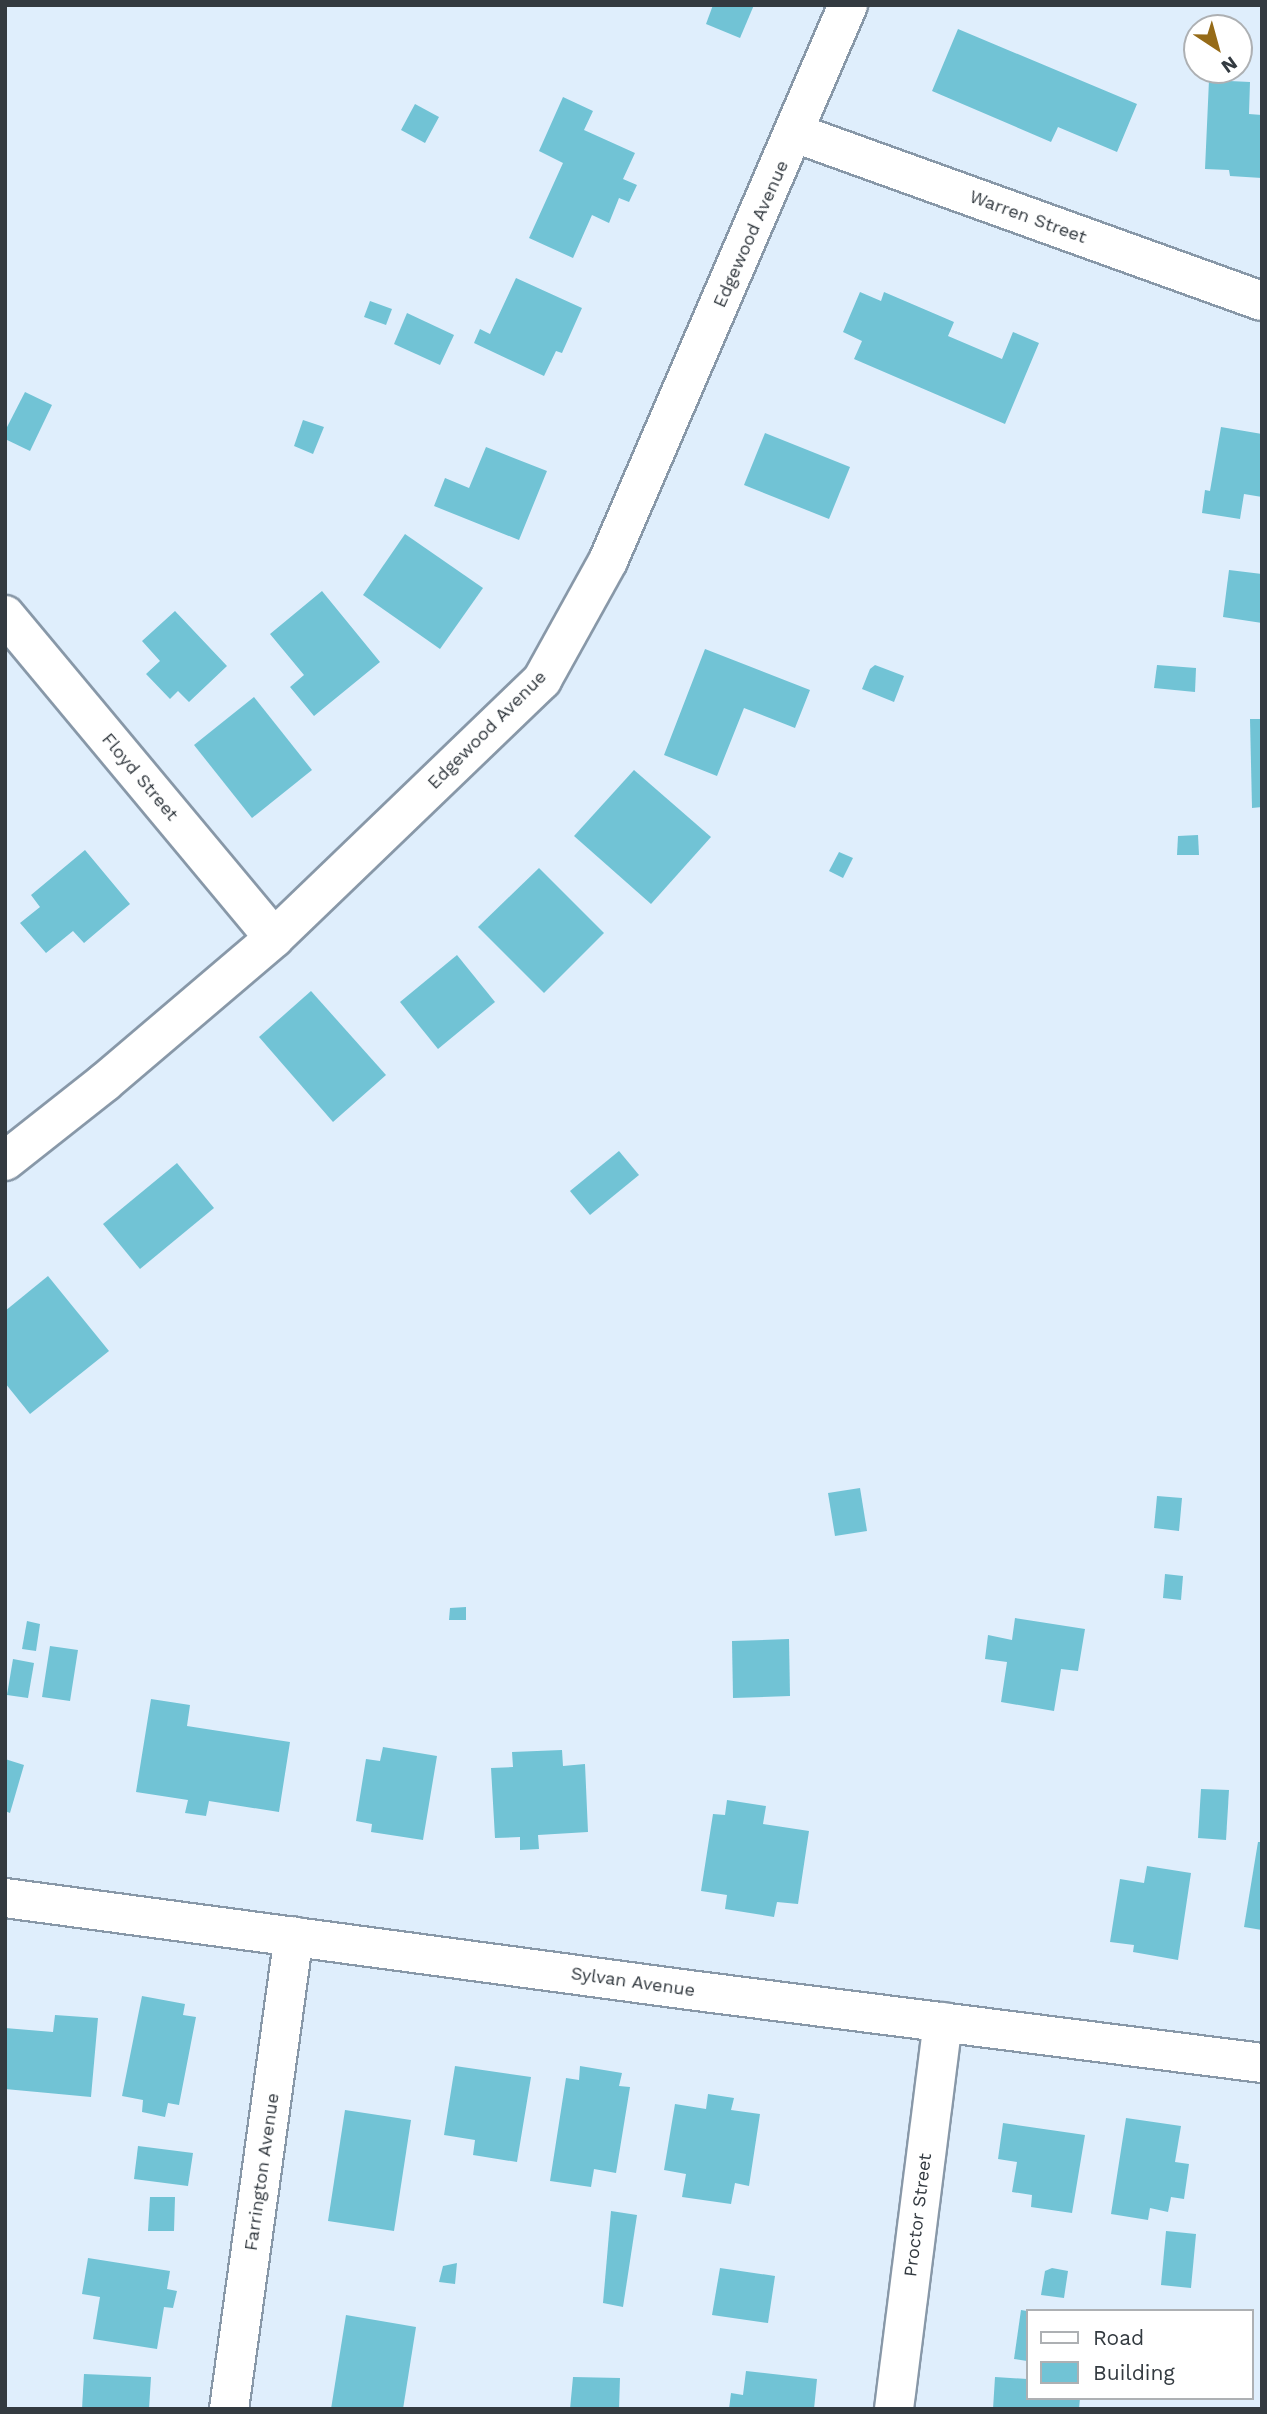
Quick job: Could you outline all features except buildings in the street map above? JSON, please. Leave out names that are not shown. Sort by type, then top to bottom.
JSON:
[{"type":"street","name":"Edgewood Avenue","points":[[5,1161],[105,1082],[274,938],[542,680],[608,561],[848,5]]},
{"type":"street","name":"Warren Street","points":[[795,133],[1262,301]]},
{"type":"street","name":"Floyd Street","points":[[5,615],[274,938]]},
{"type":"street","name":"Sylvan Avenue","points":[[5,1898],[1262,2063]]},
{"type":"street","name":"Farrington Avenue","points":[[229,2409],[294,1936]]},
{"type":"street","name":"Proctor Street","points":[[894,2409],[943,2022]]}]
